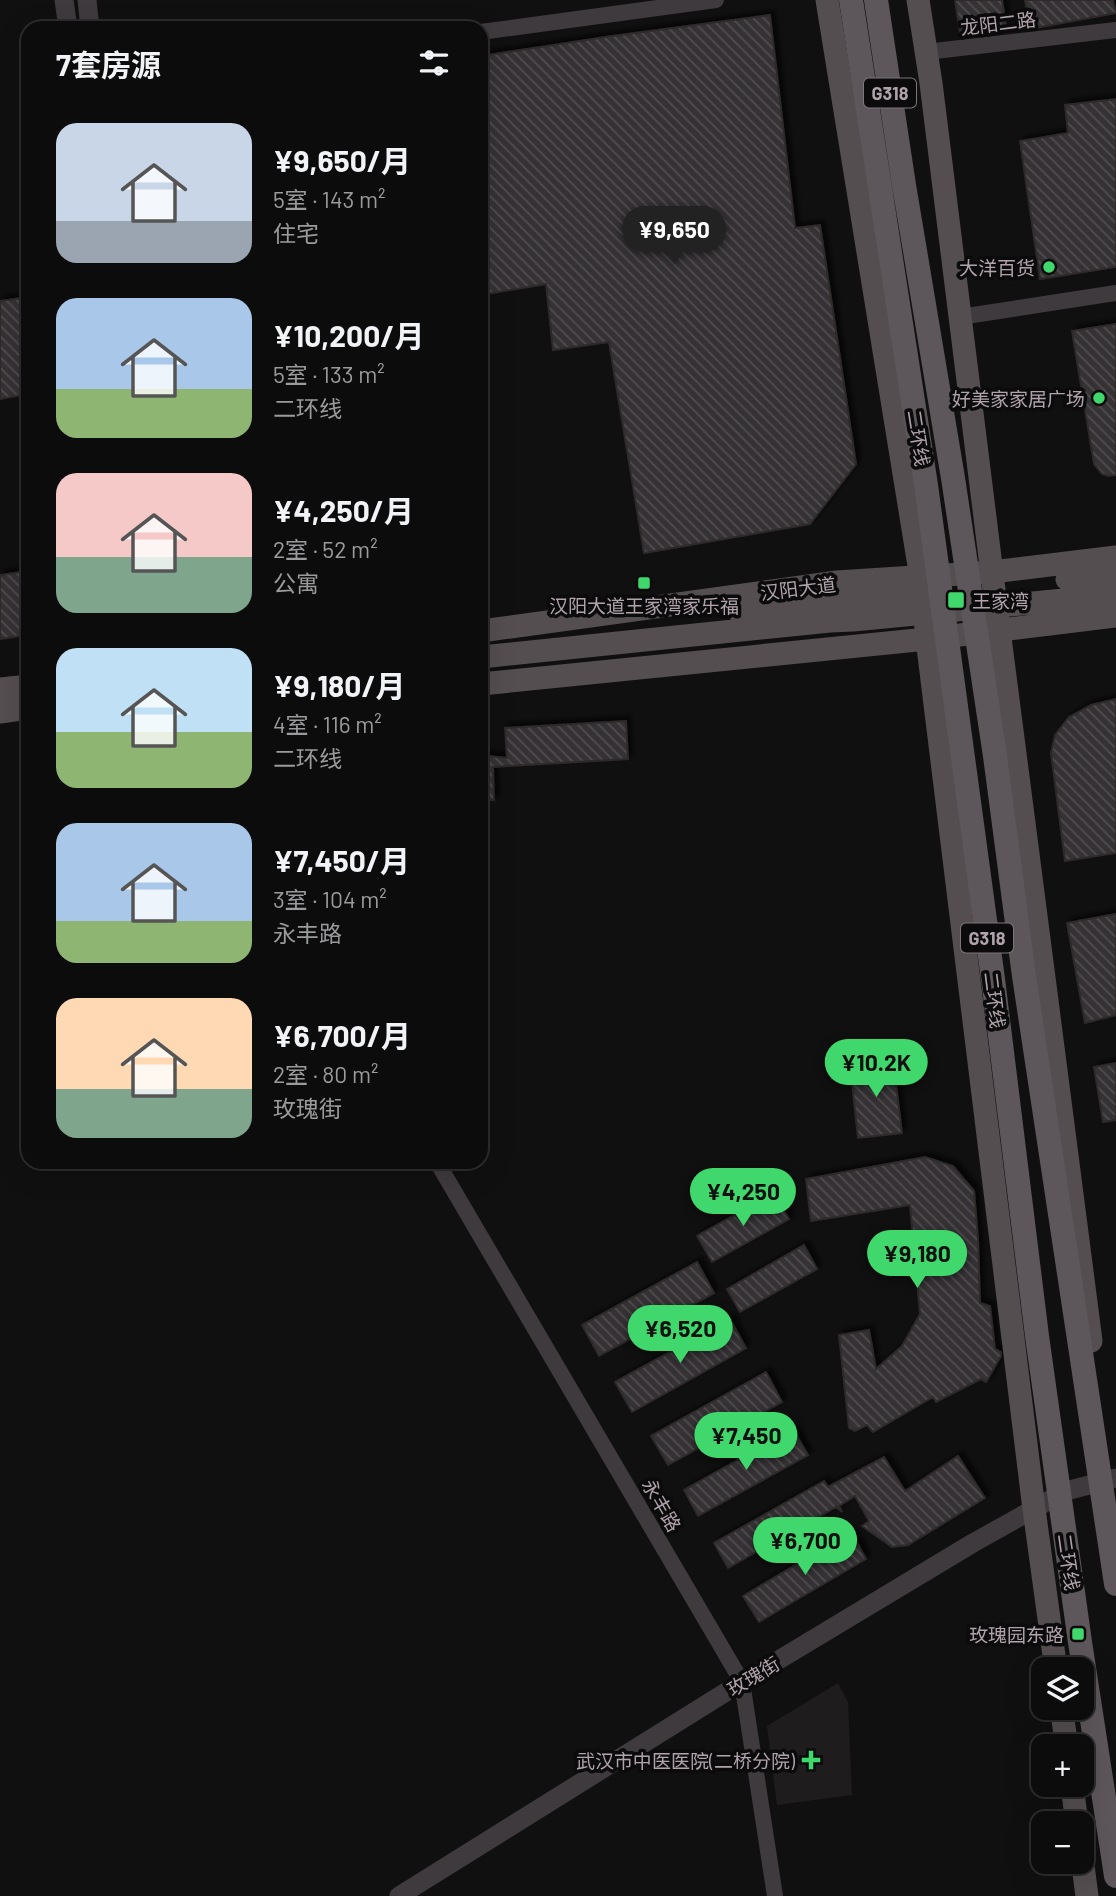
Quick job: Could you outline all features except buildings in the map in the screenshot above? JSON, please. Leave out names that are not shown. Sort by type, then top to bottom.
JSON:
[{"type":"highway","name":"二环线","points":[[851,0],[926,485],[993,979],[1039,1350],[1116,1876]]},
{"type":"highway","name":"二环线","points":[[876,0],[953,478],[995,756],[1026,990],[1116,1584]]},
{"type":"main road","points":[[827,0],[921,578],[1054,1657]]},
{"type":"main road","points":[[918,0],[1116,1524]]},
{"type":"main road","name":"汉阳大道","points":[[488,630],[837,582],[992,572],[1116,557]]},
{"type":"main road","name":"汉阳大道","points":[[488,635],[1116,574]]},
{"type":"main road","name":"汉阳大道","points":[[488,656],[1116,595]]},
{"type":"main road","points":[[488,683],[927,639],[1116,616]]},
{"type":"main road","points":[[0,690],[21,687]]},
{"type":"main road","points":[[0,712],[21,709]]},
{"type":"main road","points":[[1084,1874],[1087,1896]]},
{"type":"street","points":[[64,0],[67,21]]},
{"type":"street","points":[[86,0],[89,21]]},
{"type":"street","points":[[488,31],[716,0]]},
{"type":"street","name":"龙阳二路","points":[[926,52],[1116,30]]},
{"type":"street","points":[[960,317],[1116,293]]},
{"type":"street","name":"永丰路","points":[[441,1169],[742,1682],[775,1896]]},
{"type":"street","name":"玫瑰街","points":[[399,1896],[973,1542],[1066,1491],[1112,1479]]},
{"type":"shaded area","name":"武汉市中医医院(二桥分院)","points":[[838,1683],[848,1702],[852,1795],[777,1805],[767,1726]]},
{"type":"place","name":"大洋百货","points":[[1049,267]]},
{"type":"place","name":"好美家家居广场","points":[[1099,398]]},
{"type":"place","name":"汉阳大道王家湾家乐福","points":[[644,583]]},
{"type":"place","name":"王家湾","points":[[956,600]]},
{"type":"place","name":"玫瑰园东路","points":[[1078,1634]]},
{"type":"place","name":"武汉市中医医院(二桥分院)","points":[[811,1760]]}]
